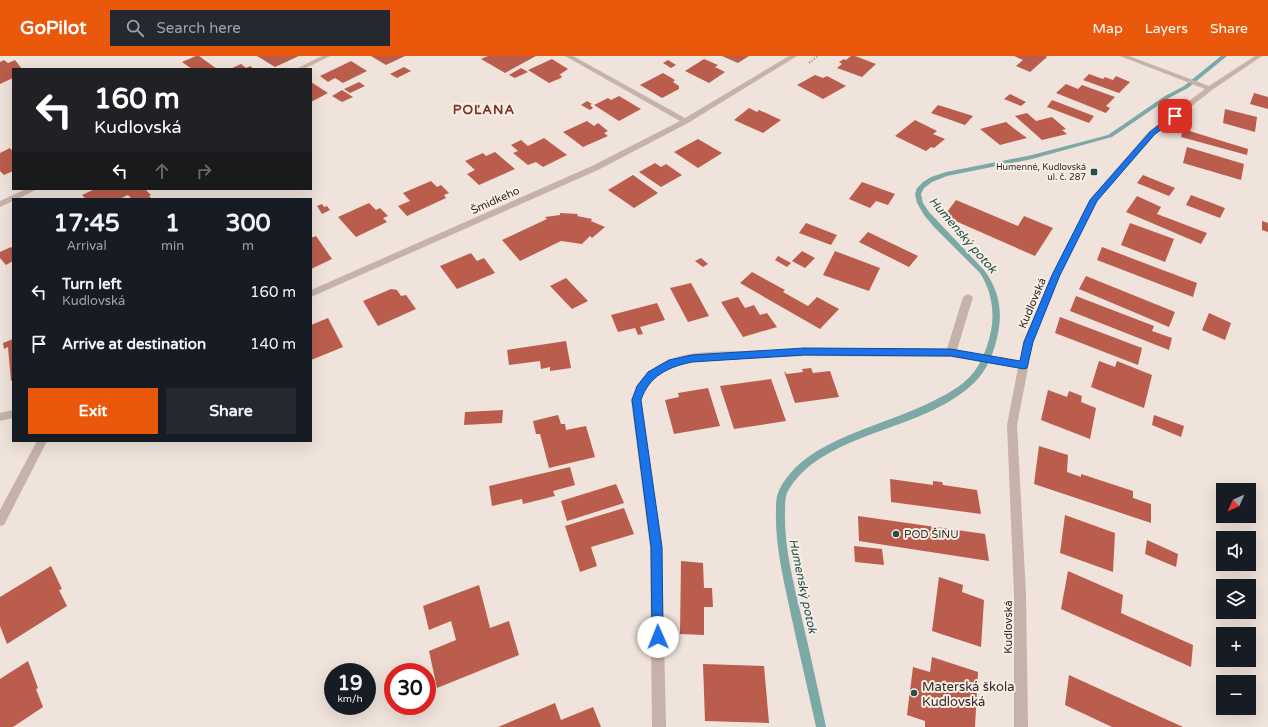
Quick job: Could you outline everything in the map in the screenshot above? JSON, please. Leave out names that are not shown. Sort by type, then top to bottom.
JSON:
[{"type":"street","points":[[301,68],[327,56]]},
{"type":"street","points":[[568,56],[685,120]]},
{"type":"street","name":"Šmidkeho","points":[[312,294],[595,168],[685,120],[794,56]]},
{"type":"street","points":[[1123,56],[1208,88]]},
{"type":"street","name":"Kudlovská","points":[[1021,727],[1020,594],[1012,425],[1028,342],[1056,275],[1094,200],[1152,133],[1208,88],[1259,56]]},
{"type":"street","points":[[13,198],[31,190]]},
{"type":"street","points":[[0,204],[12,199]]},
{"type":"street","points":[[951,353],[968,297]]},
{"type":"street","points":[[659,727],[656,547],[636,400],[640,389],[651,374],[672,363],[701,357],[804,352],[951,353],[966,354],[1024,365]]},
{"type":"street","points":[[0,417],[12,414]]},
{"type":"street","points":[[0,521],[41,442]]},
{"type":"building","points":[[199,56],[216,68],[191,68],[182,62]]},
{"type":"building","points":[[257,56],[299,56],[275,67]]},
{"type":"building","points":[[371,56],[405,56],[386,65]]},
{"type":"building","points":[[488,56],[536,56],[505,73],[481,59]]},
{"type":"building","points":[[722,56],[749,56],[738,63]]},
{"type":"building","points":[[851,56],[855,56],[876,64],[862,77],[837,68],[842,64],[839,62],[844,59],[846,60]]},
{"type":"building","points":[[1014,56],[1047,57],[1030,72],[1016,66],[1023,60]]},
{"type":"building","points":[[552,59],[568,69],[559,75],[562,76],[561,78],[549,83],[528,70]]},
{"type":"building","points":[[704,59],[718,65],[715,67],[725,72],[709,83],[685,71]]},
{"type":"building","points":[[4,60],[8,63],[15,60],[21,68],[12,68],[12,78],[0,84],[0,62]]},
{"type":"building","points":[[668,60],[676,65],[671,68],[663,63]]},
{"type":"building","points":[[351,61],[367,71],[343,83],[335,78],[328,82],[320,76]]},
{"type":"building","points":[[241,64],[246,68],[232,68]]},
{"type":"building","points":[[404,67],[411,71],[397,78],[390,74]]},
{"type":"building","points":[[521,68],[528,72],[515,78],[509,75]]},
{"type":"building","points":[[663,73],[675,80],[673,82],[679,86],[679,89],[662,98],[640,85]]},
{"type":"building","points":[[1089,74],[1103,79],[1105,77],[1113,80],[1116,76],[1130,82],[1119,93],[1083,80]]},
{"type":"building","points":[[815,75],[823,78],[827,76],[846,86],[823,99],[797,85]]},
{"type":"building","points":[[359,82],[365,86],[350,93],[344,89]]},
{"type":"building","points":[[312,83],[328,93],[312,101]]},
{"type":"building","points":[[1066,84],[1078,89],[1082,85],[1115,97],[1106,106],[1110,108],[1106,113],[1056,93]]},
{"type":"building","points":[[342,90],[353,97],[342,102],[332,96]]},
{"type":"building","points":[[1254,93],[1268,97],[1268,109],[1250,104]]},
{"type":"building","points":[[1010,94],[1026,102],[1021,106],[1004,99]]},
{"type":"building","points":[[619,96],[641,109],[619,121],[594,105],[608,98],[611,100]]},
{"type":"building","points":[[1052,100],[1094,116],[1089,123],[1047,107]]},
{"type":"building","points":[[587,101],[592,104],[590,105],[593,108],[590,110],[581,105]]},
{"type":"building","points":[[938,105],[973,116],[965,125],[931,113]]},
{"type":"building","points":[[749,108],[757,112],[759,110],[781,120],[763,133],[734,120]]},
{"type":"building","points":[[1225,109],[1257,117],[1255,132],[1223,123]]},
{"type":"building","points":[[1027,113],[1036,121],[1052,117],[1066,129],[1062,130],[1067,134],[1042,140],[1015,116]]},
{"type":"building","points":[[915,120],[937,131],[933,134],[945,139],[934,148],[931,147],[926,151],[895,136]]},
{"type":"building","points":[[587,121],[594,126],[598,123],[608,131],[604,133],[608,136],[583,147],[563,132]]},
{"type":"building","points":[[1006,122],[1027,138],[1000,145],[980,129]]},
{"type":"building","points":[[1183,129],[1248,149],[1247,155],[1181,137]]},
{"type":"building","points":[[544,138],[567,155],[543,167],[536,162],[528,165],[513,153],[518,151],[511,145],[521,140],[528,146]]},
{"type":"building","points":[[698,139],[722,153],[698,168],[674,152]]},
{"type":"building","points":[[1187,147],[1244,164],[1241,180],[1183,163]]},
{"type":"building","points":[[10,148],[12,151],[12,171],[4,175],[0,171],[0,153]]},
{"type":"building","points":[[495,152],[515,169],[479,185],[467,174],[475,170],[465,161],[483,153],[486,156]]},
{"type":"building","points":[[655,163],[661,167],[666,164],[682,175],[661,187],[639,172]]},
{"type":"building","points":[[633,175],[658,193],[634,208],[608,190]]},
{"type":"building","points":[[1143,175],[1175,188],[1169,196],[1137,183]]},
{"type":"building","points":[[431,181],[437,187],[441,185],[449,193],[444,195],[446,198],[407,216],[398,206],[410,201],[403,193]]},
{"type":"building","points":[[862,182],[895,194],[888,205],[876,201],[870,208],[849,199]]},
{"type":"building","points":[[93,190],[146,190],[151,195],[149,196],[151,198],[131,198],[128,195],[121,198],[85,198],[82,195]]},
{"type":"building","points":[[1191,195],[1225,208],[1220,218],[1186,205]]},
{"type":"building","points":[[1137,196],[1161,207],[1157,214],[1207,233],[1201,244],[1126,212]]},
{"type":"building","points":[[956,200],[1018,226],[1024,216],[1053,228],[1035,256],[944,216]]},
{"type":"building","points":[[369,203],[376,210],[380,208],[388,216],[383,218],[387,222],[356,237],[338,217]]},
{"type":"building","points":[[322,204],[324,207],[327,206],[330,210],[322,214],[317,206]]},
{"type":"building","points":[[560,213],[578,214],[577,216],[592,219],[591,221],[605,227],[592,238],[590,236],[582,244],[561,241],[520,261],[502,240],[547,219],[545,217],[560,215]]},
{"type":"building","points":[[1262,221],[1268,223],[1268,232],[1262,230]]},
{"type":"building","points":[[806,223],[837,235],[831,245],[799,233]]},
{"type":"building","points":[[1130,223],[1174,239],[1165,262],[1121,245]]},
{"type":"building","points":[[868,232],[918,256],[909,267],[859,242]]},
{"type":"building","points":[[316,236],[332,259],[312,269],[312,238]]},
{"type":"building","points":[[11,247],[12,262],[6,265],[0,258],[0,252]]},
{"type":"building","points":[[1102,247],[1197,283],[1193,297],[1097,260]]},
{"type":"building","points":[[802,251],[815,258],[805,268],[792,261]]},
{"type":"building","points":[[835,251],[880,268],[869,291],[823,275]]},
{"type":"building","points":[[471,253],[477,261],[484,258],[495,273],[457,289],[440,266]]},
{"type":"building","points":[[778,256],[791,263],[787,267],[775,260]]},
{"type":"building","points":[[701,258],[708,264],[703,267],[695,261]]},
{"type":"building","points":[[752,272],[785,290],[783,292],[808,306],[817,297],[839,309],[820,329],[740,283]]},
{"type":"building","points":[[1086,276],[1175,312],[1169,327],[1079,289]]},
{"type":"building","points":[[566,278],[588,301],[572,309],[550,286]]},
{"type":"building","points":[[691,283],[709,316],[688,322],[670,288]]},
{"type":"building","points":[[391,289],[397,290],[401,296],[406,295],[416,309],[378,326],[363,301]]},
{"type":"building","points":[[1076,296],[1154,326],[1152,331],[1172,338],[1169,350],[1070,311]]},
{"type":"building","points":[[738,297],[745,308],[754,305],[760,315],[767,313],[777,327],[743,337],[721,302]]},
{"type":"building","points":[[657,303],[665,320],[640,327],[643,334],[638,335],[635,328],[618,332],[611,315]]},
{"type":"building","points":[[1209,313],[1231,323],[1225,340],[1202,330]]},
{"type":"building","points":[[1060,317],[1142,348],[1138,365],[1055,333]]},
{"type":"building","points":[[328,318],[343,347],[312,360],[312,325]]},
{"type":"building","points":[[12,339],[11,381],[8,347],[4,349],[3,343]]},
{"type":"building","points":[[566,341],[571,368],[550,371],[550,367],[541,369],[540,361],[509,365],[507,350]]},
{"type":"building","points":[[1099,361],[1115,367],[1117,361],[1152,375],[1144,408],[1091,387]]},
{"type":"building","points":[[811,368],[813,373],[830,371],[839,397],[795,403],[784,371],[787,374],[803,372],[802,369]]},
{"type":"building","points":[[771,379],[786,421],[734,429],[720,386]]},
{"type":"building","points":[[708,388],[720,426],[674,434],[665,400],[679,397],[678,393]]},
{"type":"building","points":[[1048,390],[1067,397],[1069,391],[1082,396],[1081,402],[1096,408],[1090,439],[1041,420]]},
{"type":"building","points":[[503,410],[502,423],[464,425],[465,412]]},
{"type":"building","points":[[558,415],[561,424],[565,424],[566,430],[586,426],[595,457],[549,468],[540,434],[536,434],[533,421]]},
{"type":"building","points":[[1154,415],[1184,426],[1181,437],[1152,425]]},
{"type":"building","points":[[1039,446],[1068,455],[1067,472],[1081,477],[1081,474],[1133,491],[1133,498],[1151,504],[1151,523],[1034,484]]},
{"type":"building","points":[[570,467],[575,485],[553,491],[555,496],[523,504],[522,499],[492,506],[489,486]]},
{"type":"building","points":[[890,479],[933,485],[933,481],[942,482],[943,485],[977,490],[981,514],[891,502]]},
{"type":"building","points":[[616,484],[624,503],[567,521],[561,501]]},
{"type":"building","points":[[624,508],[634,534],[591,547],[597,566],[580,572],[565,526]]},
{"type":"building","points":[[1065,515],[1115,533],[1113,572],[1060,553]]},
{"type":"building","points":[[858,516],[985,534],[989,561],[859,541]]},
{"type":"building","points":[[1147,540],[1178,554],[1176,567],[1145,554]]},
{"type":"building","points":[[854,546],[882,549],[884,565],[855,562]]},
{"type":"building","points":[[681,561],[703,563],[704,588],[712,588],[713,607],[704,607],[704,635],[680,634]]},
{"type":"building","points":[[51,566],[62,589],[59,590],[67,606],[7,644],[0,626],[0,597]]},
{"type":"building","points":[[1068,571],[1123,595],[1121,613],[1193,645],[1191,667],[1061,609]]},
{"type":"building","points":[[939,577],[963,585],[962,592],[984,600],[981,647],[932,631]]},
{"type":"building","points":[[479,585],[490,628],[509,621],[519,655],[437,688],[436,663],[432,663],[429,651],[456,640],[451,621],[429,630],[423,606]]},
{"type":"building","points":[[932,657],[978,672],[975,727],[925,727],[925,721],[907,715],[913,667],[930,672]]},
{"type":"building","points":[[28,661],[43,707],[13,727],[0,727],[0,679]]},
{"type":"building","points":[[703,664],[764,666],[769,723],[705,721]]},
{"type":"building","points":[[1069,675],[1183,727],[1112,727],[1065,705]]},
{"type":"building","points":[[555,703],[561,720],[593,707],[601,727],[498,727]]},
{"type":"waterway","name":"Humenský potok","points":[[821,727],[784,559],[780,518],[783,492],[793,476],[817,455],[846,441],[926,409],[951,396],[962,388],[978,373],[990,351],[996,327],[993,291],[988,280],[926,213],[920,203],[918,194],[922,186],[929,181],[946,174],[1032,157],[1110,136],[1167,97],[1186,87],[1224,56]]},
{"type":"place","name":"Humenné, Kudlovská ul. č. 287","points":[[1094,172]]},
{"type":"place","name":"POD ŠINU","points":[[896,534]]},
{"type":"place","name":"Materská škola Kudlovská","points":[[914,693]]},
{"type":"district","name":"POĽANA","points":[[484,109]]},
{"type":"route","points":[[658,637],[656,547],[636,400],[640,389],[651,374],[672,363],[684,359],[804,352],[951,353],[966,354],[1024,365],[1028,342],[1056,275],[1094,200],[1152,133],[1175,116]]}]
